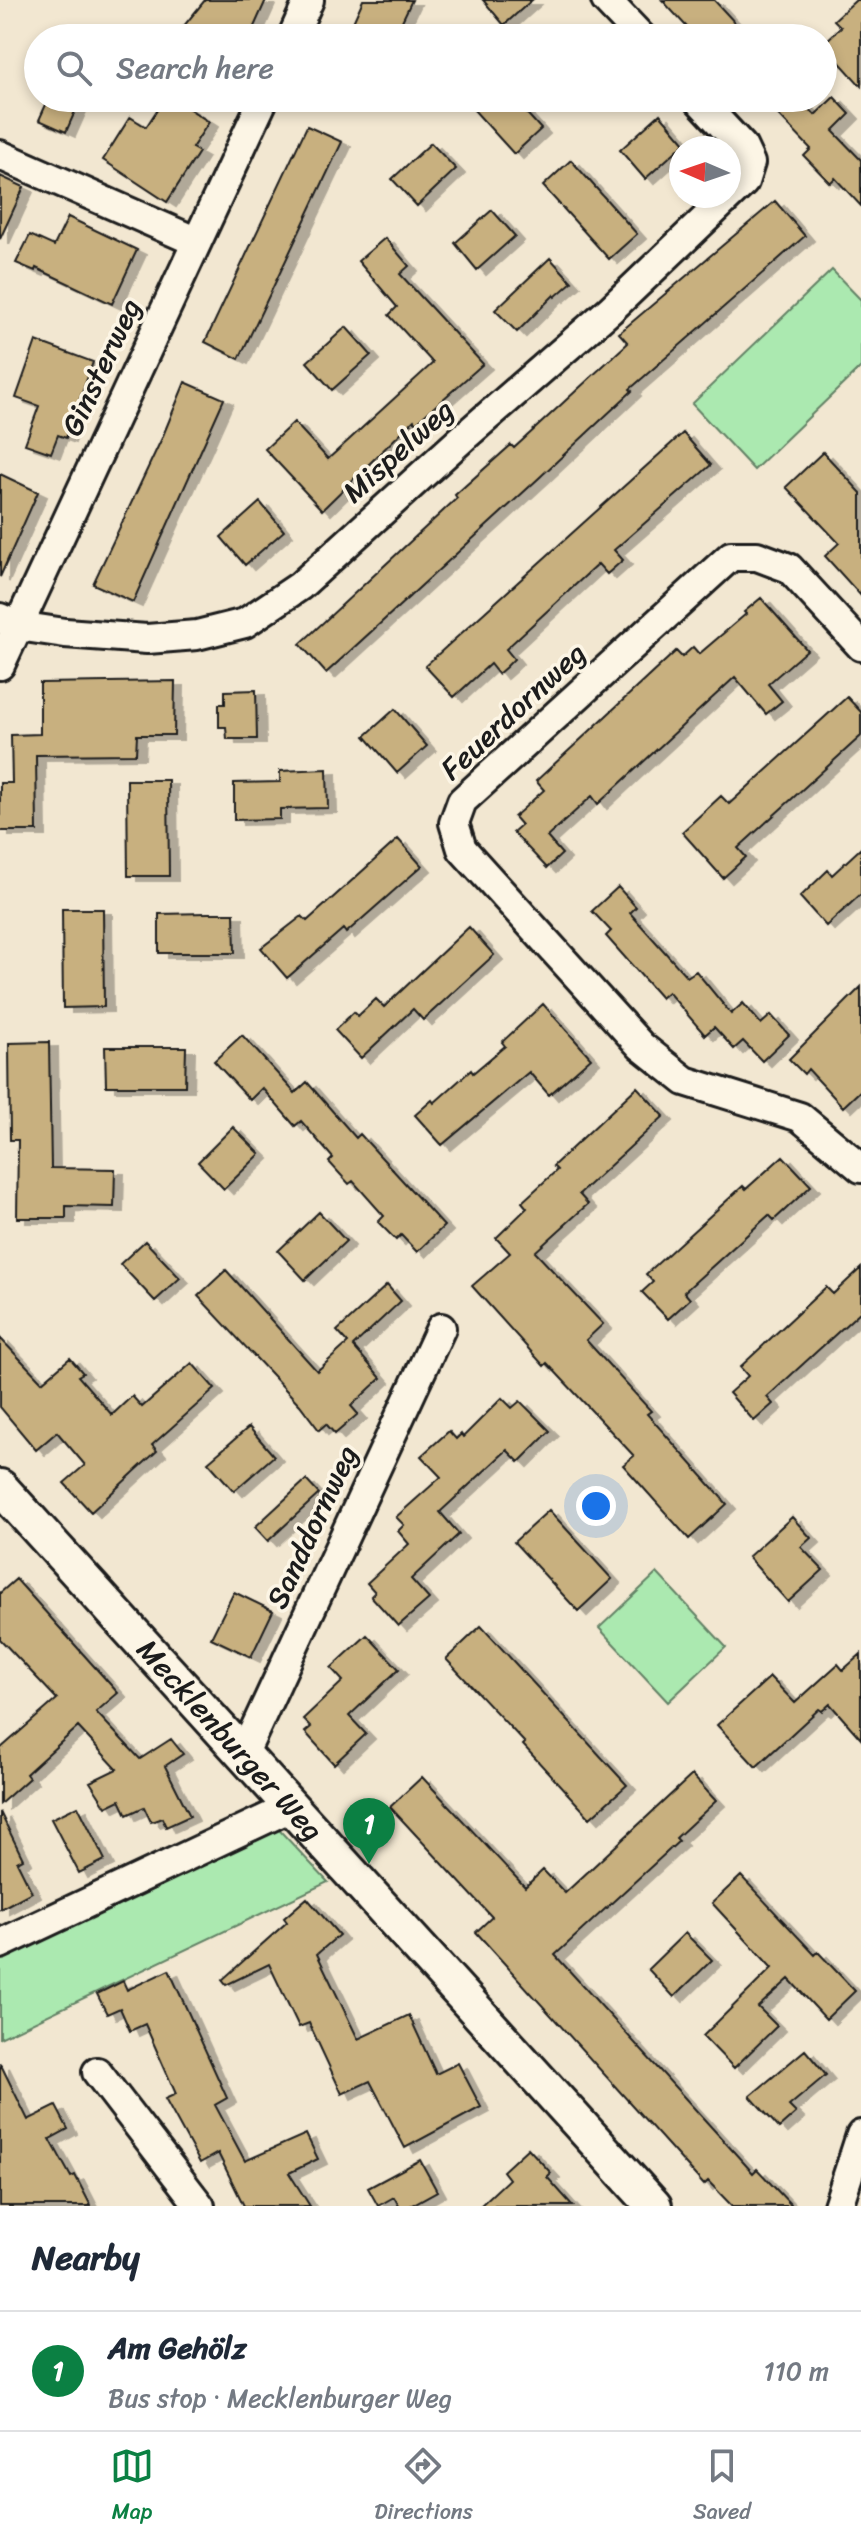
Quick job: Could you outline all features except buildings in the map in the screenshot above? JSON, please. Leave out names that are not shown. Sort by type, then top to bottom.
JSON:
[{"type":"street","points":[[298,24],[309,0]]},
{"type":"street","points":[[606,0],[629,24]]},
{"type":"street","name":"Ginsterweg","points":[[0,665],[9,622],[197,242],[257,112]]},
{"type":"street","name":"Mispelweg","points":[[9,622],[65,633],[147,639],[197,635],[245,623],[300,586],[610,310],[744,182],[750,163],[742,146],[710,112]]},
{"type":"street","points":[[0,155],[197,242]]},
{"type":"street","name":"Feuerdornweg","points":[[861,646],[789,568],[757,556],[731,556],[462,801],[454,823],[462,849],[641,1046],[685,1081],[800,1117],[861,1168]]},
{"type":"street","name":"Sanddornweg","points":[[243,1755],[441,1328]]},
{"type":"street","name":"Mecklenburger Weg","points":[[0,1487],[654,2206]]},
{"type":"street","points":[[0,1944],[291,1807]]},
{"type":"street","points":[[97,2072],[200,2206]]},
{"type":"street","points":[[838,2206],[861,2135]]},
{"type":"green space","points":[[832,270],[861,300],[861,367],[754,470],[692,404]]},
{"type":"green space","points":[[657,1573],[726,1647],[668,1702],[599,1628]]},
{"type":"green space","points":[[268,1818],[328,1882],[0,2038],[0,1942]]},
{"type":"place","name":"Am Gehölz","points":[[369,1864]]}]
